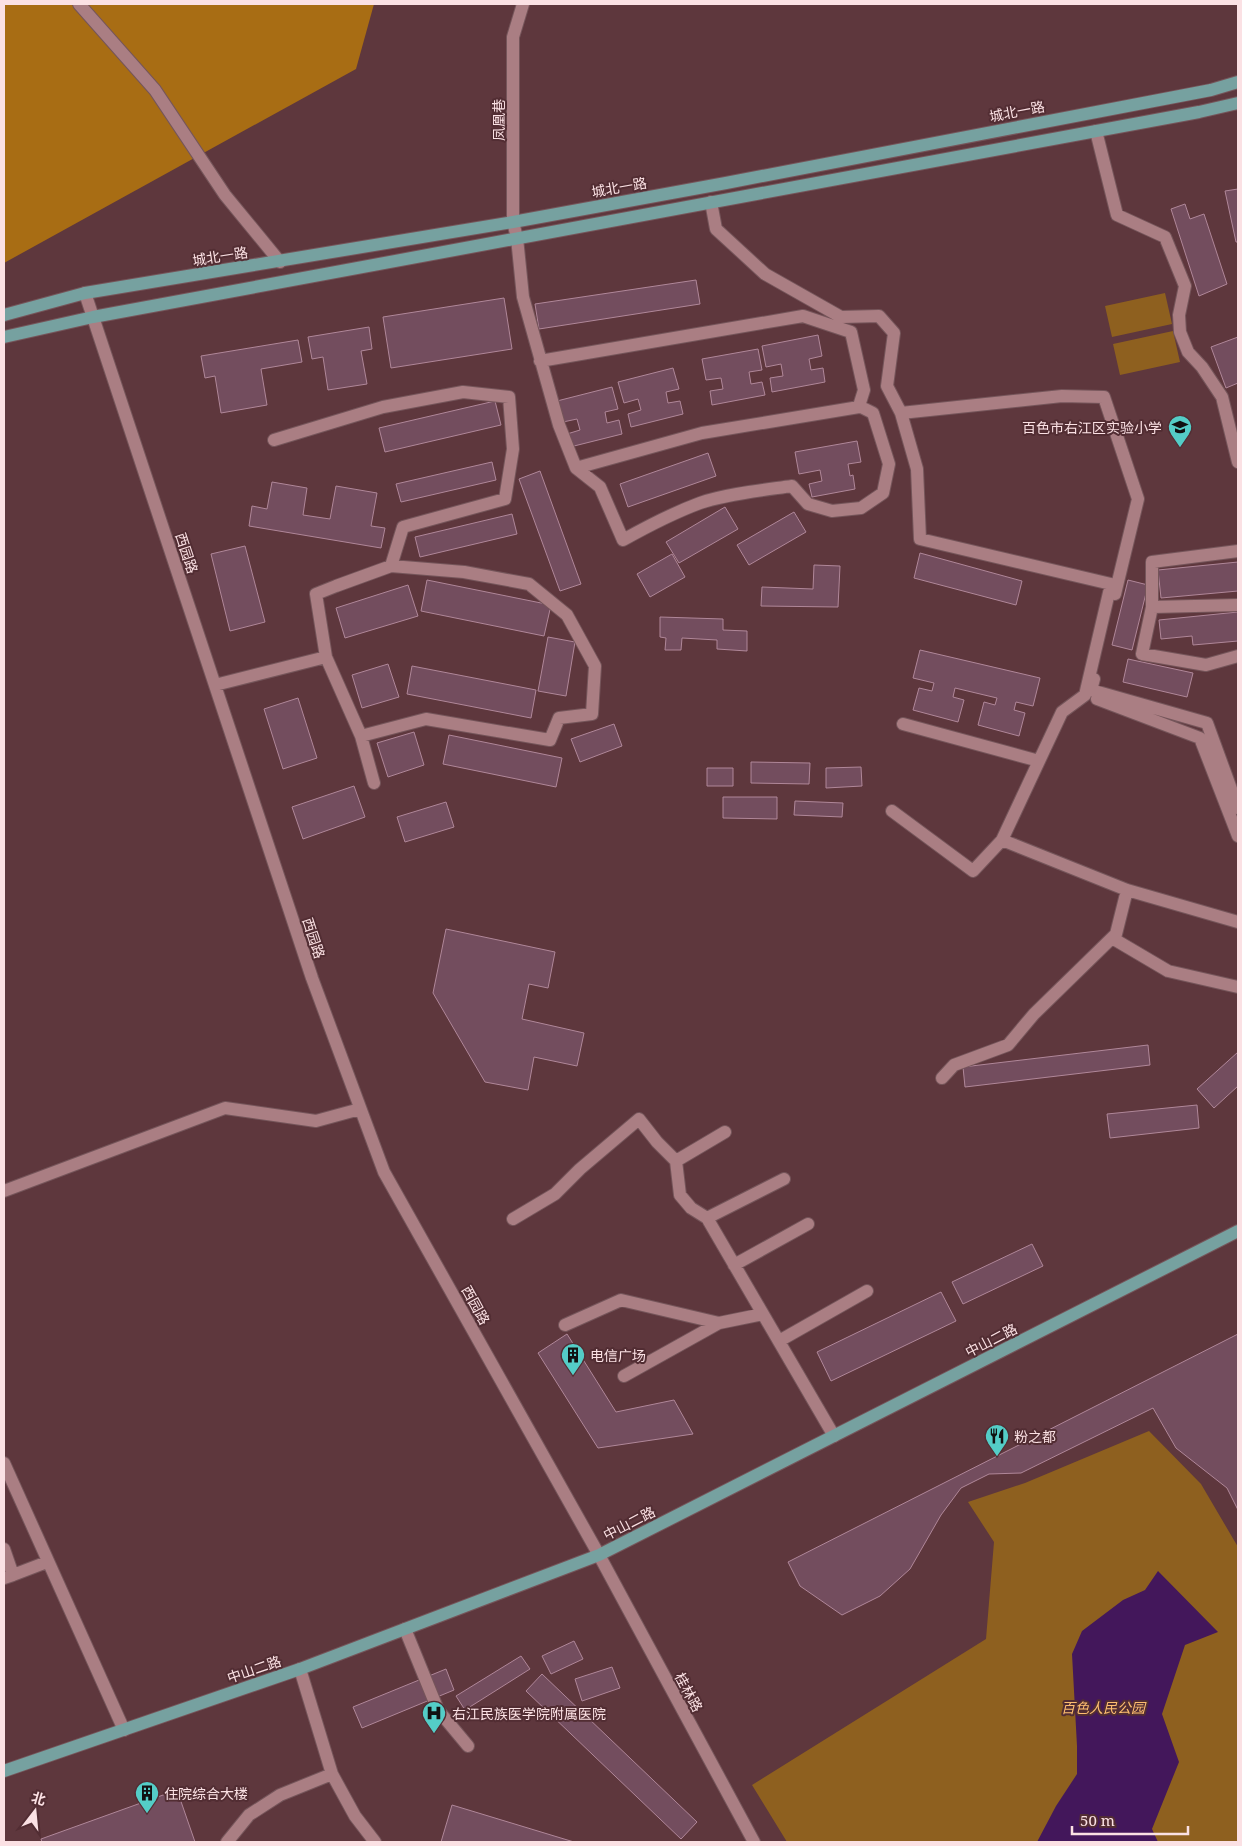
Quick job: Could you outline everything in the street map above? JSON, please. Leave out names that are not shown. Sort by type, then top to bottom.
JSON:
[{"type":"main road","name":"城北一路","points":[[4,315],[85,293],[280,262],[716,185],[1192,93],[1238,82]]},
{"type":"main road","points":[[4,337],[93,317],[1238,103]]},
{"type":"main road","name":"中山二路","points":[[4,1771],[300,1669],[599,1555],[1238,1231]]},
{"type":"street","points":[[79,4],[154,90],[225,195],[280,262]]},
{"type":"street","name":"凤凰巷","points":[[524,4],[513,37],[513,222],[517,238],[523,297],[559,425],[576,468]]},
{"type":"street","points":[[1096,131],[1117,215],[1165,237],[1185,286],[1179,315],[1180,332],[1188,352],[1202,367],[1222,397],[1238,462]]},
{"type":"street","points":[[711,202],[716,229],[765,274],[841,317],[879,316],[894,333],[887,386],[901,413],[917,469],[920,539],[1111,584],[1085,695],[1062,712],[1002,840],[973,871],[892,811]]},
{"type":"street","name":"西园路","points":[[85,293],[312,978],[384,1172],[599,1555]]},
{"type":"street","points":[[540,361],[803,316],[851,332],[864,390],[859,407]]},
{"type":"street","points":[[274,440],[383,407],[463,392],[508,397],[513,449],[505,499],[403,527],[391,566]]},
{"type":"street","points":[[901,413],[1062,396],[1104,397],[1138,499],[1091,690],[1207,723],[1238,808]]},
{"type":"street","points":[[859,407],[873,413],[890,464],[883,493],[861,508],[832,511],[808,504],[792,486],[762,490],[701,503],[654,523],[623,540],[600,487],[576,468],[702,433],[859,407]]},
{"type":"street","points":[[1238,551],[1152,562],[1152,607],[1142,654],[1206,665],[1238,656]]},
{"type":"street","points":[[361,736],[426,719],[550,740],[559,718],[592,714],[595,666],[567,615],[530,584],[464,572],[391,566],[316,594],[326,657],[361,736],[374,783]]},
{"type":"street","points":[[1152,607],[1238,604]]},
{"type":"street","points":[[214,684],[326,657]]},
{"type":"street","points":[[1085,695],[1200,738],[1238,836]]},
{"type":"street","points":[[902,724],[1039,761]]},
{"type":"street","points":[[1002,840],[1127,890],[1238,922]]},
{"type":"street","points":[[942,1078],[954,1065],[1008,1045],[1034,1014],[1116,934],[1127,890]]},
{"type":"street","points":[[1112,938],[1168,970],[1238,987]]},
{"type":"street","points":[[4,1191],[225,1108],[316,1121],[360,1108]]},
{"type":"street","points":[[513,1219],[555,1194],[580,1169],[639,1119],[657,1142],[676,1161],[680,1195],[691,1208],[707,1218],[834,1436]]},
{"type":"street","points":[[676,1161],[725,1132]]},
{"type":"street","points":[[707,1218],[784,1178]]},
{"type":"street","points":[[734,1265],[808,1224]]},
{"type":"street","points":[[779,1340],[868,1291]]},
{"type":"street","points":[[565,1325],[621,1300],[719,1323]]},
{"type":"street","points":[[624,1376],[719,1323],[763,1314]]},
{"type":"street","points":[[4,1463],[124,1730]]},
{"type":"street","points":[[4,1549],[9,1576],[47,1562]]},
{"type":"street","name":"桂林路","points":[[599,1555],[754,1842]]},
{"type":"street","points":[[405,1629],[438,1710],[468,1746]]},
{"type":"street","points":[[300,1669],[332,1774],[355,1816],[375,1842]]},
{"type":"street","points":[[227,1842],[250,1815],[280,1795],[332,1774]]},
{"type":"green space","points":[[1165,293],[1172,324],[1112,337],[1105,306]]},
{"type":"green space","points":[[1173,331],[1180,362],[1120,375],[1113,344]]},
{"type":"green space","name":"百色人民公园","points":[[1149,1431],[1201,1484],[1238,1547],[1238,1842],[787,1842],[752,1785],[986,1639],[994,1542],[968,1502],[1025,1483]]},
{"type":"shaded area","points":[[4,4],[374,4],[356,69],[4,263]]},
{"type":"shaded area","points":[[1158,1571],[1218,1632],[1185,1645],[1162,1714],[1179,1762],[1152,1829],[1158,1842],[1037,1842],[1056,1806],[1077,1774],[1072,1654],[1082,1631],[1123,1600],[1145,1590]]},
{"type":"building","points":[[1238,189],[1238,242],[1236,242],[1225,191]]},
{"type":"building","points":[[1185,204],[1190,219],[1204,214],[1227,284],[1199,296],[1171,209]]},
{"type":"building","points":[[696,280],[700,304],[539,329],[535,304]]},
{"type":"building","points":[[504,298],[512,349],[391,368],[383,317]]},
{"type":"building","points":[[369,327],[372,349],[361,351],[367,384],[328,390],[323,357],[312,359],[308,337]]},
{"type":"building","points":[[818,335],[822,356],[809,359],[811,370],[823,368],[825,382],[772,392],[770,378],[783,376],[781,364],[766,367],[762,346]]},
{"type":"building","points":[[1238,337],[1238,383],[1226,388],[1211,347]]},
{"type":"building","points":[[298,340],[302,362],[261,369],[267,405],[221,413],[215,376],[205,378],[201,356]]},
{"type":"building","points":[[758,349],[762,370],[749,372],[751,384],[762,382],[765,395],[712,405],[710,391],[723,389],[721,378],[706,380],[702,359]]},
{"type":"building","points":[[673,368],[679,389],[666,392],[668,403],[680,401],[683,414],[631,427],[628,414],[641,410],[638,399],[624,403],[618,382]]},
{"type":"building","points":[[612,387],[618,409],[605,412],[607,423],[619,420],[622,434],[570,447],[567,434],[580,430],[577,419],[563,422],[557,401]]},
{"type":"building","points":[[495,401],[501,425],[385,452],[379,428]]},
{"type":"building","points":[[857,441],[861,462],[848,464],[850,476],[853,475],[855,489],[812,497],[809,484],[822,481],[820,470],[799,474],[795,452]]},
{"type":"building","points":[[708,453],[716,476],[628,507],[620,484]]},
{"type":"building","points":[[492,462],[496,480],[401,502],[396,484]]},
{"type":"building","points":[[540,471],[581,584],[560,591],[519,479]]},
{"type":"building","points":[[272,482],[307,488],[303,515],[330,519],[336,486],[377,493],[371,526],[385,528],[381,548],[249,526],[252,506],[267,509]]},
{"type":"building","points":[[725,507],[738,529],[679,563],[666,542]]},
{"type":"building","points":[[794,512],[806,532],[749,565],[737,545]]},
{"type":"building","points":[[512,514],[517,534],[420,557],[415,537]]},
{"type":"building","points":[[245,546],[265,622],[230,631],[211,554]]},
{"type":"building","points":[[920,553],[1022,581],[1016,605],[914,578]]},
{"type":"building","points":[[672,554],[685,577],[650,597],[637,574]]},
{"type":"building","points":[[1238,562],[1238,591],[1161,598],[1158,570]]},
{"type":"building","points":[[814,565],[840,566],[838,607],[761,606],[762,587],[813,589]]},
{"type":"building","points":[[427,580],[551,605],[544,636],[421,611]]},
{"type":"building","points":[[1128,580],[1148,585],[1132,650],[1112,645]]},
{"type":"building","points":[[408,585],[418,616],[345,638],[336,608]]},
{"type":"building","points":[[1238,612],[1238,641],[1193,645],[1192,636],[1161,639],[1159,620]]},
{"type":"building","points":[[660,617],[723,619],[723,630],[747,631],[747,651],[717,649],[717,640],[682,638],[681,650],[665,650],[666,638],[660,637]]},
{"type":"building","points":[[548,637],[575,642],[566,696],[538,691]]},
{"type":"building","points":[[920,650],[1040,678],[1033,706],[1016,702],[1014,710],[1025,713],[1019,736],[978,725],[984,702],[995,705],[997,698],[955,688],[953,697],[964,700],[958,722],[913,710],[919,688],[932,691],[934,683],[913,678]]},
{"type":"building","points":[[1128,659],[1193,673],[1187,697],[1123,682]]},
{"type":"building","points":[[388,664],[399,697],[362,708],[352,675]]},
{"type":"building","points":[[412,666],[536,690],[531,718],[407,694]]},
{"type":"building","points":[[298,698],[317,758],[283,769],[264,709]]},
{"type":"building","points":[[614,724],[622,746],[580,762],[571,739]]},
{"type":"building","points":[[414,732],[424,765],[388,777],[377,743]]},
{"type":"building","points":[[449,735],[562,758],[556,787],[443,764]]},
{"type":"building","points":[[751,762],[810,763],[809,784],[751,783]]},
{"type":"building","points":[[861,767],[862,786],[826,788],[826,768]]},
{"type":"building","points":[[707,768],[733,768],[733,786],[707,786]]},
{"type":"building","points":[[354,786],[365,817],[303,839],[292,807]]},
{"type":"building","points":[[723,797],[777,797],[777,819],[723,818]]},
{"type":"building","points":[[795,801],[843,803],[842,817],[794,815]]},
{"type":"building","points":[[446,802],[454,827],[405,842],[397,817]]},
{"type":"building","points":[[446,929],[555,952],[548,988],[529,984],[522,1019],[584,1033],[577,1066],[534,1057],[528,1090],[485,1082],[433,993]]},
{"type":"building","points":[[1148,1045],[1150,1065],[965,1087],[963,1067]]},
{"type":"building","points":[[1238,1052],[1238,1086],[1214,1108],[1197,1089]]},
{"type":"building","points":[[1197,1105],[1199,1128],[1110,1138],[1107,1114]]},
{"type":"building","points":[[1032,1244],[1043,1266],[963,1304],[952,1282]]},
{"type":"building","points":[[941,1292],[956,1321],[831,1381],[817,1352]]},
{"type":"building","name":"电信广场","points":[[567,1334],[616,1412],[674,1400],[693,1434],[598,1448],[538,1353]]},
{"type":"building","points":[[1238,1334],[1238,1510],[1227,1488],[1176,1448],[1153,1408],[1021,1473],[989,1474],[961,1488],[941,1515],[910,1569],[880,1596],[842,1615],[800,1586],[788,1562]]},
{"type":"building","points":[[574,1641],[583,1659],[551,1674],[542,1656]]},
{"type":"building","points":[[521,1656],[530,1669],[465,1710],[456,1696]]},
{"type":"building","points":[[612,1667],[620,1688],[582,1701],[575,1679]]},
{"type":"building","points":[[446,1669],[454,1690],[362,1728],[353,1707]]},
{"type":"building","points":[[542,1674],[697,1822],[681,1839],[526,1691]]},
{"type":"building","name":"住院综合大楼","points":[[177,1790],[195,1842],[42,1842],[41,1839]]},
{"type":"building","points":[[452,1805],[574,1842],[441,1842]]},
{"type":"place","name":"百色市右江区实验小学","points":[[1180,448]]},
{"type":"place","name":"电信广场","points":[[573,1376]]},
{"type":"place","name":"粉之都","points":[[997,1457]]},
{"type":"place","name":"右江民族医学院附属医院","points":[[434,1734]]},
{"type":"place","name":"住院综合大楼","points":[[147,1814]]}]
